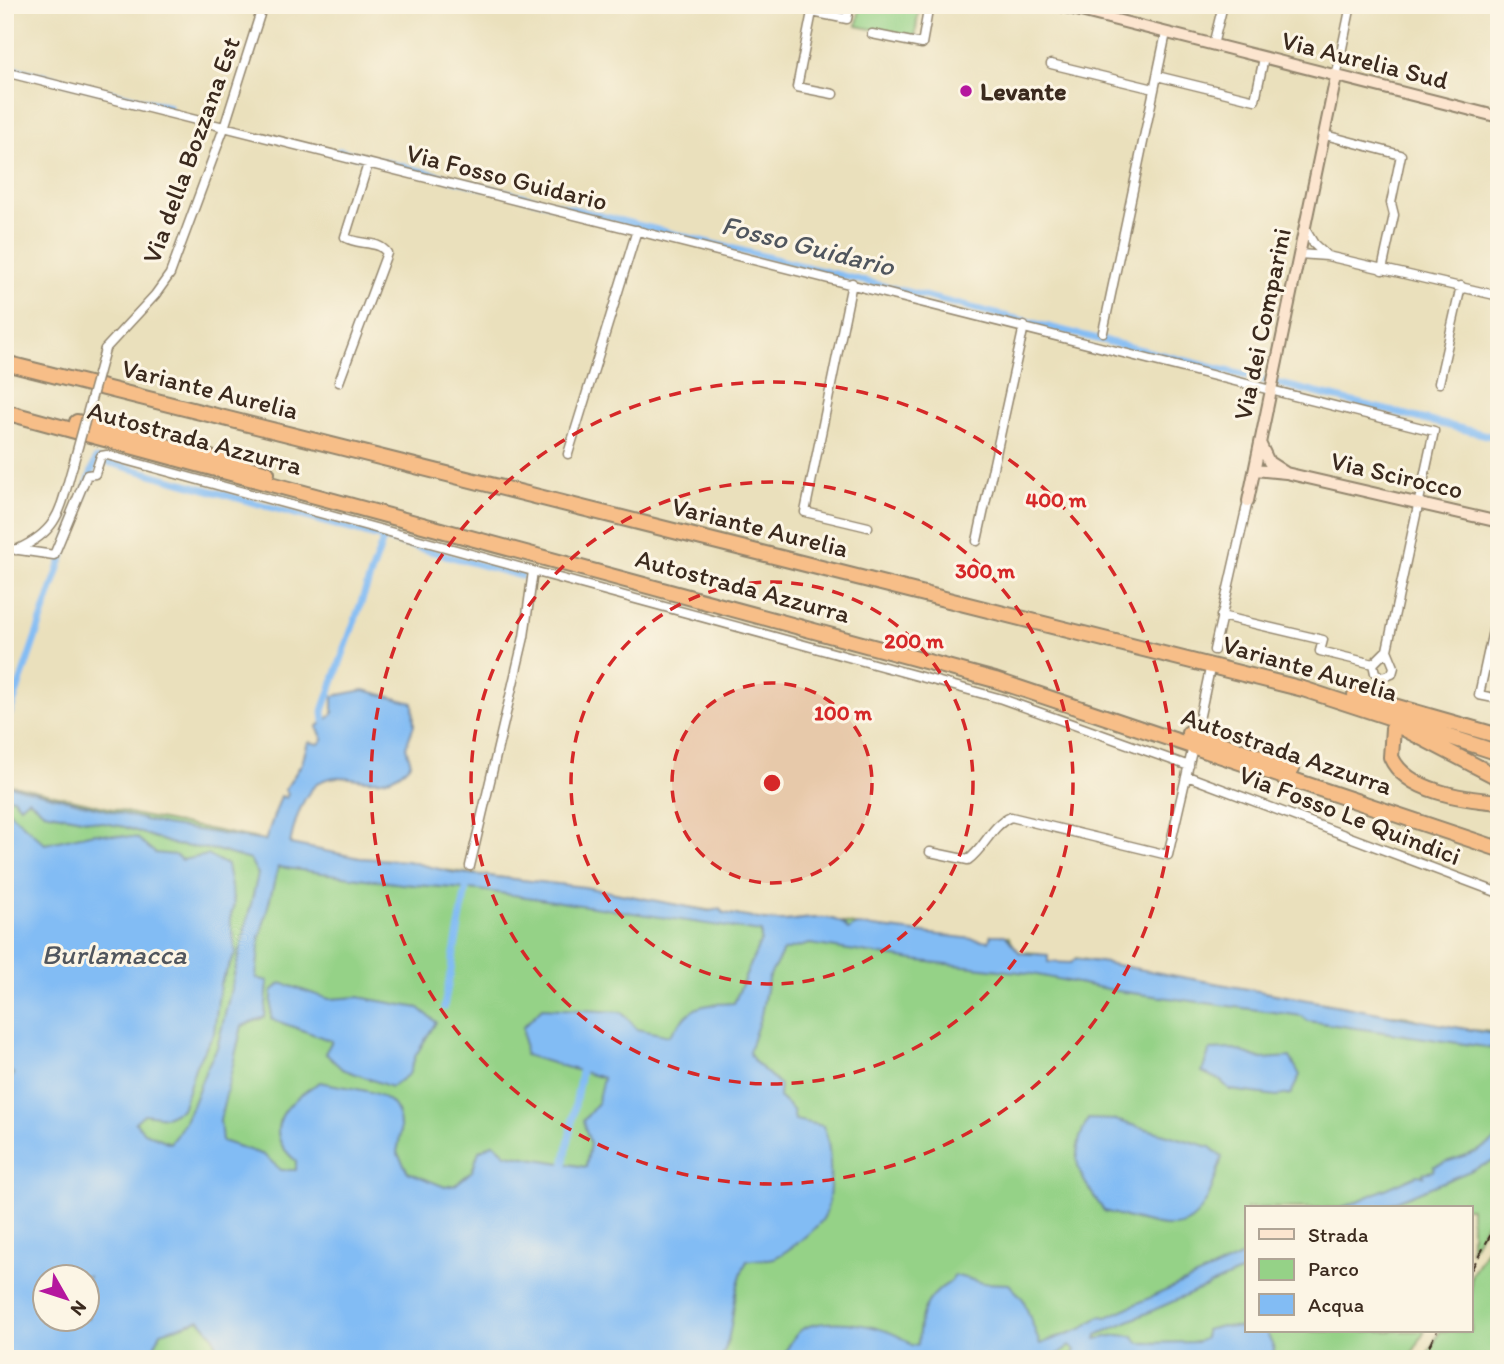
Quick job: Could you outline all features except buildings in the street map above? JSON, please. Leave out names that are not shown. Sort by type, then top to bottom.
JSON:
[{"type":"highway","name":"Variante Aurelia","points":[[5,355],[1358,700],[1499,744]]},
{"type":"highway","name":"Variante Aurelia","points":[[5,362],[1358,700],[1499,753]]},
{"type":"highway","name":"Autostrada Azzurra","points":[[5,403],[957,659],[1102,704],[1499,839]]},
{"type":"highway","name":"Autostrada Azzurra","points":[[5,412],[995,680],[1499,849]]},
{"type":"highway","points":[[1358,700],[1499,736]]},
{"type":"highway","points":[[1358,700],[1499,778]]},
{"type":"highway","points":[[1417,706],[1431,707],[1499,729]]},
{"type":"highway","points":[[1393,728],[1391,757],[1404,775],[1447,792],[1499,802]]},
{"type":"street","name":"Via della Bozzana Est","points":[[10,549],[35,542],[57,520],[105,349],[155,295],[170,274],[224,128],[263,5]]},
{"type":"street","points":[[833,94],[797,87],[812,12],[847,19],[850,5]]},
{"type":"street","points":[[872,34],[922,44],[929,5]]},
{"type":"street","points":[[1213,45],[1223,5]]},
{"type":"street","name":"Via dei Comparini","points":[[1214,650],[1261,443],[1351,5]]},
{"type":"street","name":"Via Aurelia Sud","points":[[1062,6],[1499,117]]},
{"type":"street","points":[[1103,332],[1166,33]]},
{"type":"street","points":[[1157,76],[1255,100],[1264,58]]},
{"type":"street","points":[[1051,64],[1154,89]]},
{"type":"street","name":"Via Fosso Guidario","points":[[5,72],[1434,431],[1419,504]]},
{"type":"street","points":[[1325,135],[1401,155],[1391,203],[1394,215],[1382,270]]},
{"type":"street","name":"Via Fosso Guidario","points":[[339,382],[387,253],[380,246],[345,237],[368,164]]},
{"type":"street","points":[[1305,229],[1314,244],[1327,256]]},
{"type":"street","name":"Via Fosso Guidario","points":[[568,454],[636,230]]},
{"type":"street","points":[[1299,254],[1327,256],[1499,296]]},
{"type":"street","points":[[852,284],[805,512],[868,527]]},
{"type":"street","points":[[1439,383],[1461,286]]},
{"type":"street","points":[[977,541],[1024,326]]},
{"type":"street","points":[[1248,501],[1262,481],[1277,470],[1261,443]]},
{"type":"street","points":[[10,549],[54,555],[89,475],[100,460],[113,456],[1002,699],[1189,766]]},
{"type":"street","name":"Via Scirocco","points":[[1256,466],[1499,522]]},
{"type":"street","points":[[1373,664],[1387,650],[1419,504]]},
{"type":"street","points":[[470,866],[524,637],[533,571]]},
{"type":"street","points":[[1499,603],[1479,695],[1499,699]]},
{"type":"street","points":[[1222,616],[1323,640],[1320,651],[1373,664]]},
{"type":"street","points":[[1373,664],[1378,676],[1386,678],[1392,674],[1394,663],[1387,650]]},
{"type":"street","points":[[1197,729],[1210,669]]},
{"type":"street","points":[[930,852],[968,860],[977,854],[995,828],[1011,817],[1168,855],[1192,751]]},
{"type":"street","name":"Via Fosso Le Quindici","points":[[1187,776],[1499,893]]},
{"type":"green space","points":[[860,5],[919,5],[915,38],[857,26]]},
{"type":"green space","points":[[5,783],[142,816],[360,859],[573,887],[781,923],[824,919],[884,931],[990,943],[990,936],[1008,936],[1018,952],[1038,953],[1047,962],[1056,965],[1071,964],[1076,958],[1377,1014],[1405,1016],[1437,1026],[1499,1033],[1499,1201],[1472,1248],[1472,1206],[1245,1206],[1245,1332],[1424,1332],[1409,1359],[5,1359]]},
{"type":"green space","points":[[1499,1226],[1499,1359],[1425,1359],[1439,1332],[1472,1332],[1472,1274]]},
{"type":"water","name":"Burlamacca","points":[[364,690],[413,703],[414,725],[406,747],[411,763],[394,776],[377,780],[328,778],[313,787],[301,808],[290,844],[360,858],[407,861],[451,872],[584,887],[709,911],[720,909],[724,913],[766,920],[827,918],[842,924],[848,930],[857,925],[989,941],[991,935],[1005,935],[1020,953],[1048,955],[1048,962],[1071,963],[1075,959],[1100,962],[1499,1035],[1499,1049],[1308,1021],[1302,1016],[1117,991],[1027,973],[920,961],[810,944],[783,951],[768,979],[761,1015],[749,1052],[754,1061],[780,1085],[779,1097],[793,1110],[795,1120],[823,1126],[830,1158],[827,1209],[816,1227],[786,1251],[774,1258],[747,1261],[738,1286],[729,1336],[721,1359],[222,1359],[213,1335],[200,1320],[161,1332],[151,1354],[158,1359],[5,1359],[5,1086],[14,1074],[5,1068],[5,808],[45,844],[94,833],[137,838],[155,853],[175,855],[182,860],[208,855],[227,865],[234,904],[230,919],[236,952],[220,984],[214,1033],[196,1065],[182,1109],[166,1117],[144,1114],[135,1122],[144,1132],[170,1143],[186,1120],[217,1048],[258,874],[250,860],[216,850],[175,845],[125,827],[44,812],[28,799],[20,806],[13,798],[5,797],[5,784],[165,825],[265,841],[281,796],[286,798],[288,794],[285,790],[302,763],[308,742],[319,744],[323,739],[317,727],[333,714],[333,696]],"holes":[[[278,867],[402,884],[479,890],[761,932],[761,940],[734,1003],[703,1006],[690,1012],[669,1036],[637,1029],[622,1012],[542,1008],[523,1027],[525,1055],[603,1078],[597,1104],[583,1121],[590,1143],[586,1167],[506,1154],[494,1143],[479,1151],[472,1171],[455,1185],[445,1187],[408,1172],[397,1152],[400,1131],[398,1115],[392,1104],[370,1092],[320,1082],[288,1106],[278,1127],[279,1138],[296,1161],[296,1170],[281,1170],[264,1155],[222,1141],[220,1120],[242,1026],[265,1017],[268,981],[256,978],[260,938]]]},
{"type":"water","points":[[281,983],[329,999],[358,997],[419,1008],[436,1022],[416,1055],[409,1074],[391,1087],[342,1069],[325,1053],[332,1041],[271,1019],[272,991]]},
{"type":"water","points":[[1234,1049],[1262,1059],[1290,1057],[1300,1075],[1291,1094],[1277,1096],[1230,1090],[1221,1081],[1202,1072],[1210,1050]]},
{"type":"water","points":[[1088,1119],[1115,1120],[1210,1147],[1222,1157],[1204,1205],[1194,1218],[1169,1226],[1104,1211],[1078,1167],[1078,1146]]},
{"type":"water","points":[[1499,1138],[1499,1159],[1385,1206],[1347,1206],[1417,1175],[1424,1176],[1423,1173],[1433,1171],[1434,1166],[1476,1152]]},
{"type":"water","points":[[1245,1255],[1245,1270],[1097,1335],[1096,1339],[1117,1335],[1133,1336],[1139,1343],[1198,1342],[1205,1338],[1205,1330],[1222,1326],[1245,1328],[1245,1332],[1266,1332],[1274,1349],[1272,1359],[1071,1359],[1075,1350],[1069,1346],[1052,1359],[782,1359],[801,1330],[815,1324],[844,1323],[876,1328],[903,1339],[912,1346],[918,1344],[920,1322],[928,1302],[954,1275],[983,1283],[1009,1284],[1023,1299],[1040,1344],[1081,1329],[1100,1316],[1107,1317]]},
{"type":"waterway","name":"Fosso Guidario","points":[[5,67],[169,107]]},
{"type":"waterway","name":"Fosso Guidario","points":[[339,151],[1267,381]]},
{"type":"waterway","name":"Fosso Guidario","points":[[1276,383],[1499,438]]},
{"type":"waterway","points":[[5,727],[96,459],[521,576]]},
{"type":"waterway","points":[[324,721],[323,711],[383,540]]},
{"type":"waterway","points":[[444,1007],[466,889]]},
{"type":"waterway","points":[[564,1166],[581,1072]]},
{"type":"railway","points":[[1472,1268],[1499,1220]]},
{"type":"railway","points":[[1422,1359],[1436,1332]]},
{"type":"place","name":"Levante","points":[[966,91]]}]
